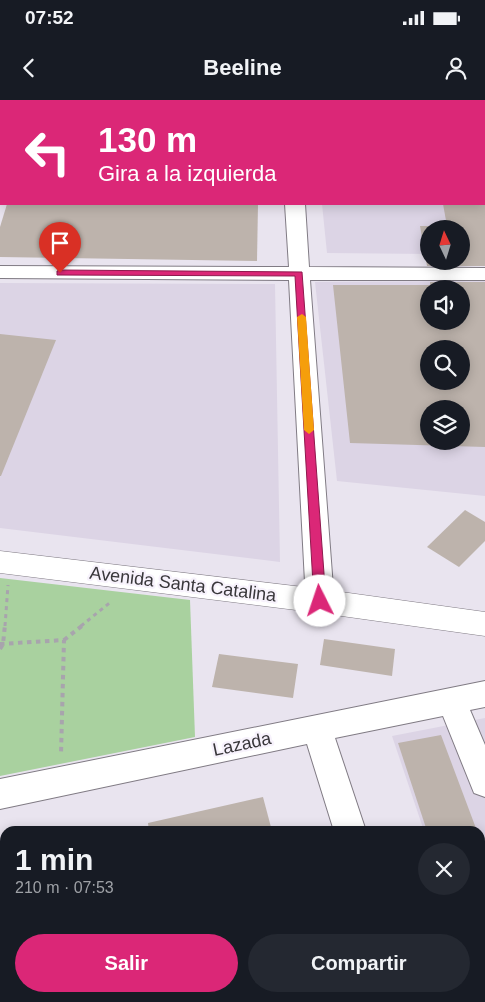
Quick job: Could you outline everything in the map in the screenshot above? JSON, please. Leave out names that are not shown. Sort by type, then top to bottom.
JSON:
[{"type":"main road","name":"Avenida Santa Catalina","points":[[5,563],[320,601],[485,624]]},
{"type":"main road","points":[[452,619],[485,634]]},
{"type":"street","points":[[295,205],[320,601]]},
{"type":"street","points":[[0,272],[485,274]]},
{"type":"street","name":"Lazada","points":[[0,794],[485,694]]},
{"type":"street","points":[[452,701],[485,783]]},
{"type":"street","points":[[317,729],[348,826]]},
{"type":"path","points":[[0,649],[5,563]]},
{"type":"path","points":[[1,644],[64,640],[116,598]]},
{"type":"path","points":[[61,782],[64,640]]},
{"type":"shaded area","points":[[322,205],[485,205],[485,254],[470,238],[470,220],[420,220],[420,254],[327,253]]},
{"type":"shaded area","points":[[420,281],[420,330],[470,330],[470,281],[485,281],[485,496],[337,481],[315,282]]},
{"type":"shaded area","points":[[0,283],[275,284],[280,562],[0,528]]},
{"type":"shaded area","points":[[485,718],[485,826],[422,826],[392,736]]},
{"type":"green space","points":[[0,578],[190,600],[195,737],[0,776]]},
{"type":"building","points":[[7,205],[258,205],[257,261],[0,257],[0,227]]},
{"type":"building","points":[[443,205],[485,205],[485,266],[470,266],[470,220],[446,220]]},
{"type":"building","points":[[470,282],[485,282],[485,447],[470,447],[470,400],[420,400],[420,445],[350,443],[333,285],[420,285],[420,330],[470,330]]},
{"type":"building","points":[[0,334],[56,340],[1,476],[0,476]]},
{"type":"building","points":[[465,510],[485,522],[485,541],[459,567],[427,547]]},
{"type":"building","points":[[324,639],[395,649],[392,676],[320,665]]},
{"type":"building","points":[[219,654],[298,664],[293,698],[212,687]]},
{"type":"building","points":[[441,735],[475,826],[425,826],[398,743]]},
{"type":"building","points":[[263,797],[271,826],[148,826],[148,823]]},
{"type":"slow traffic","points":[[302,317],[309,430]]},
{"type":"route","points":[[60,273],[299,274],[320,601]]}]
